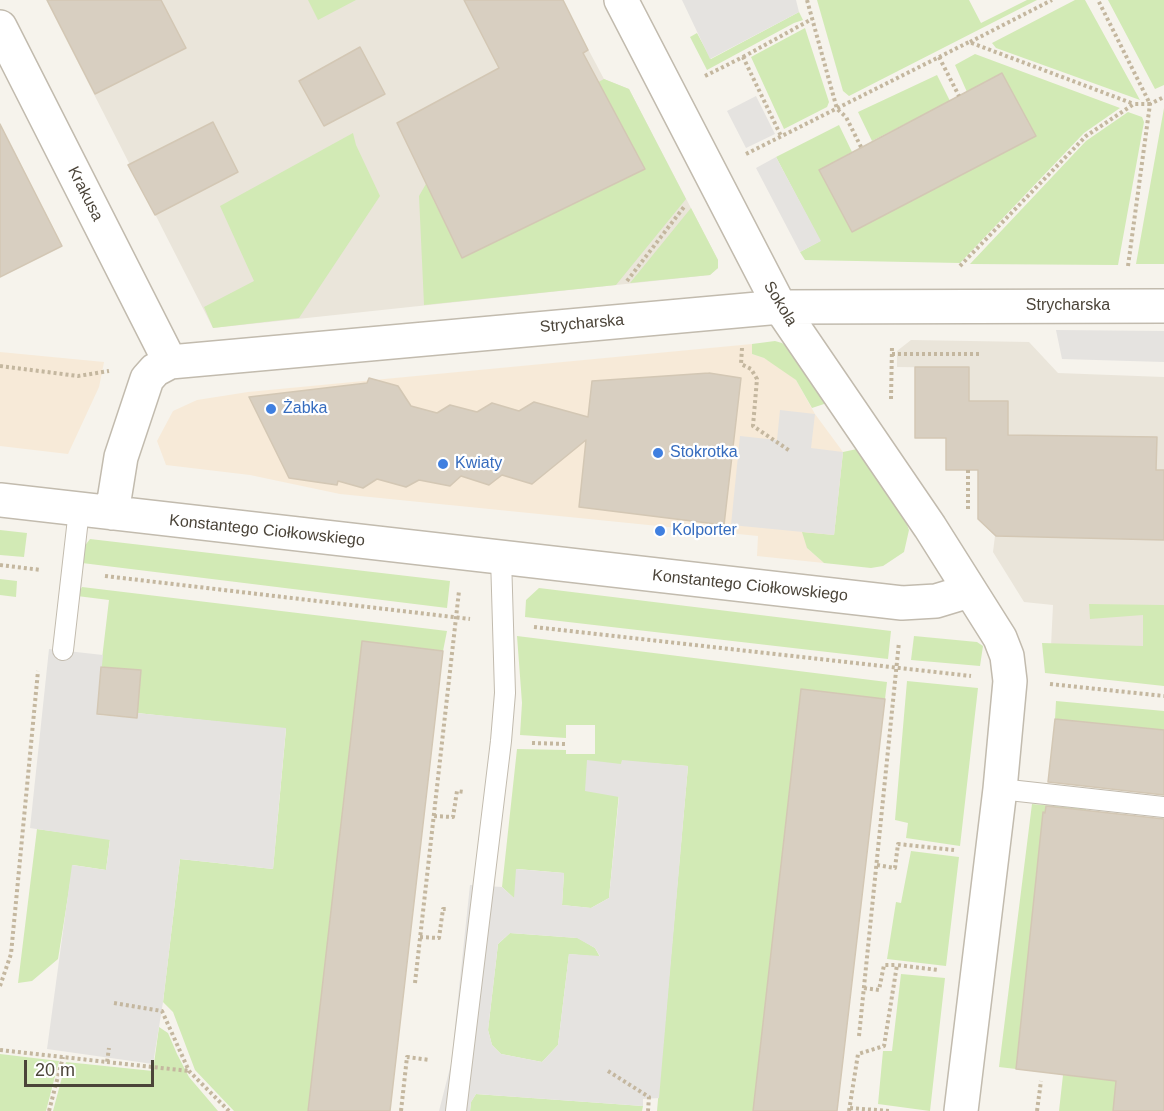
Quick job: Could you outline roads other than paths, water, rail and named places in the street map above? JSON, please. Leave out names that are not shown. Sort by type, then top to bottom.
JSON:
[{"type":"street","name":"Sokola","points":[[621,0],[780,307],[930,527],[969,591]]},
{"type":"street","name":"Krakusa","points":[[0,27],[159,370]]},
{"type":"street","name":"Strycharska","points":[[159,370],[780,307],[1164,306]]},
{"type":"street","points":[[112,513],[121,457],[159,370]]},
{"type":"street","name":"Konstantego Ciołkowskiego","points":[[0,500],[902,603],[936,601],[969,591]]},
{"type":"street","points":[[961,1111],[1000,789],[1010,681],[1007,656],[1000,639],[969,591]]},
{"type":"lane","points":[[63,650],[79,510]]},
{"type":"lane","points":[[456,1111],[505,693],[501,557]]},
{"type":"lane","points":[[1000,789],[1164,807]]},
{"type":"place","name":"Żabka","points":[[271,409]]},
{"type":"place","name":"Stokrotka","points":[[658,453]]},
{"type":"place","name":"Kwiaty","points":[[443,464]]},
{"type":"place","name":"Kolporter","points":[[660,531]]}]
